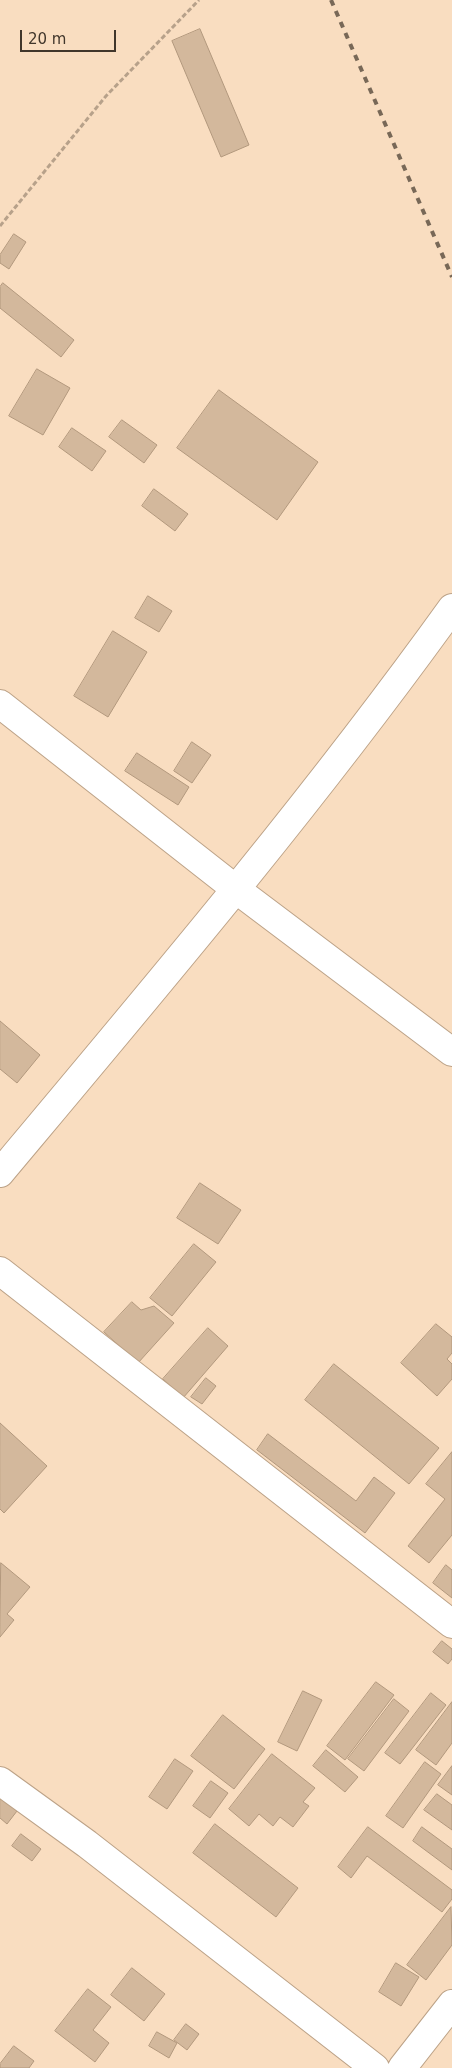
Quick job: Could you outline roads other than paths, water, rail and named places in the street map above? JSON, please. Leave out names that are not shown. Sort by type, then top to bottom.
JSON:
[{"type":"street","points":[[0,1173],[237,890],[388,698],[452,608]]},
{"type":"street","points":[[0,704],[237,890],[452,1052]]},
{"type":"street","points":[[0,1271],[452,1624]]},
{"type":"street","points":[[0,1781],[87,1844],[375,2068]]},
{"type":"street","points":[[402,2068],[452,2004]]},
{"type":"railway","points":[[331,0],[452,277]]}]
